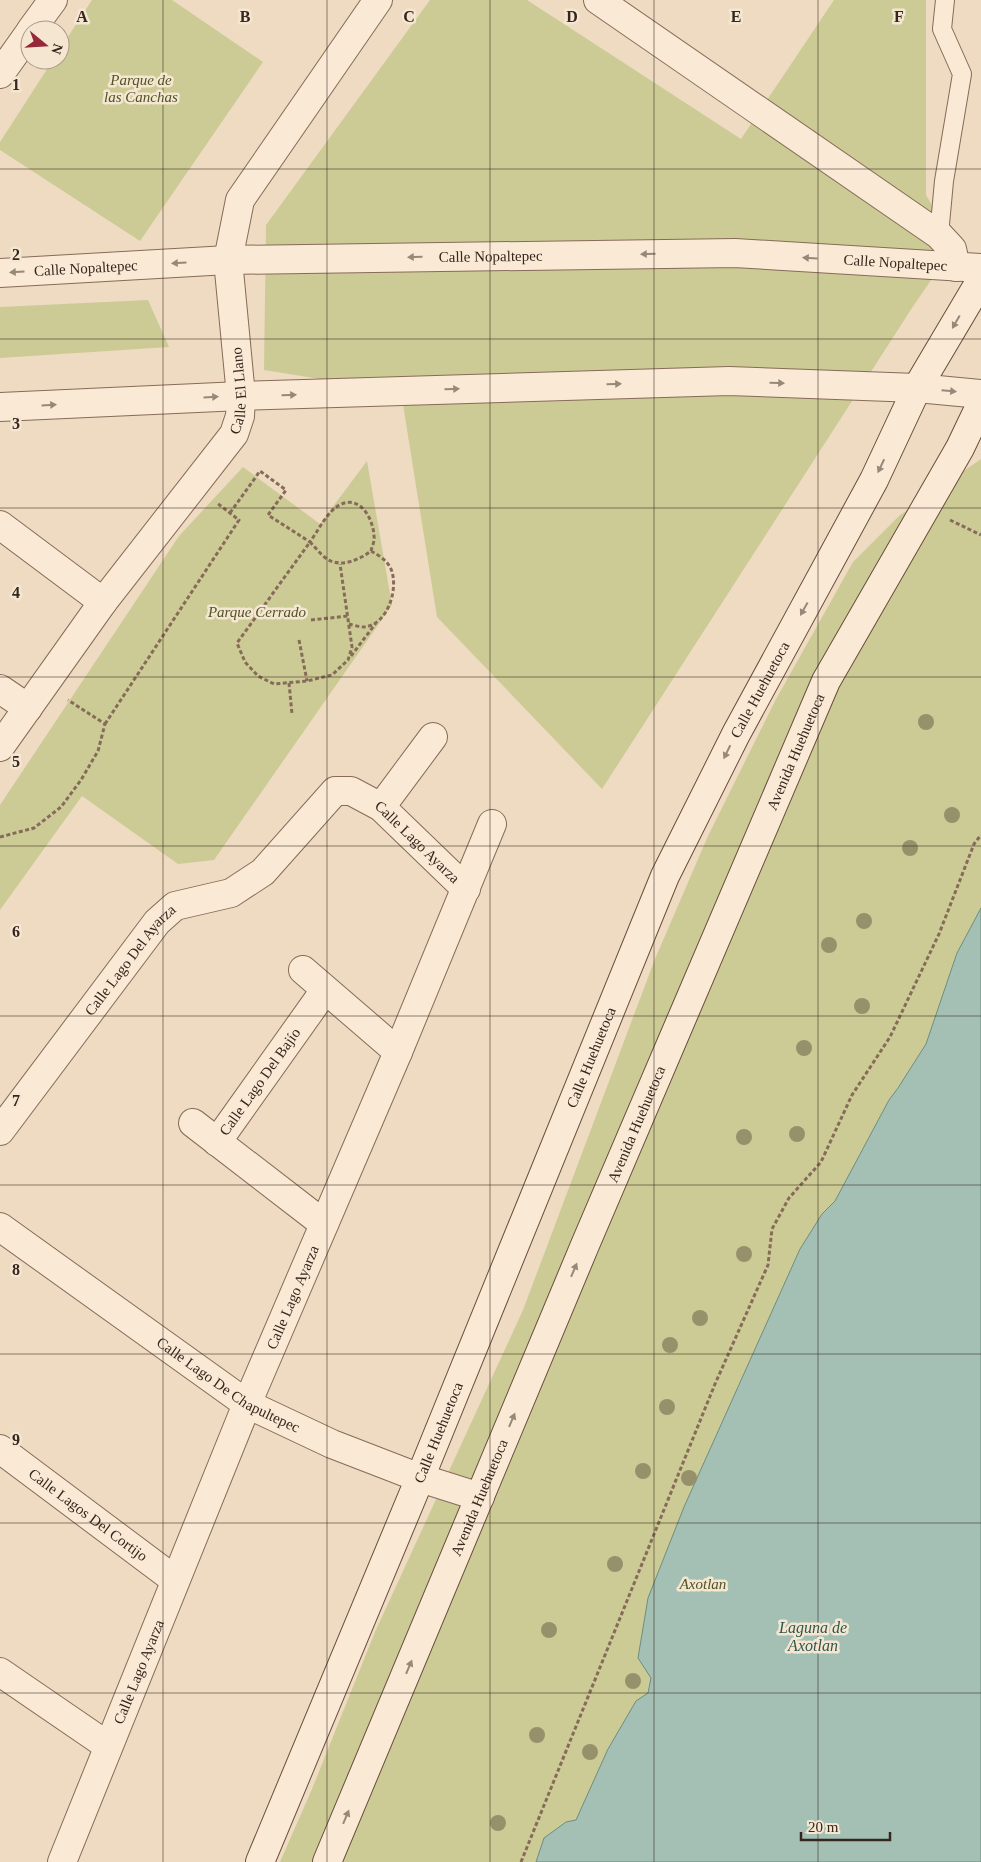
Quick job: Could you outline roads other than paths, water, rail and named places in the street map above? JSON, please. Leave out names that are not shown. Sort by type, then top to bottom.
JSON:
[{"type":"street","points":[[39,20],[53,0]]},
{"type":"street","name":"Calle El Llano","points":[[0,747],[103,602],[234,434],[240,416],[241,396],[228,260],[240,200],[377,0]]},
{"type":"street","points":[[598,0],[939,235],[969,268]]},
{"type":"street","points":[[0,74],[20,46]]},
{"type":"street","name":"Calle Nopaltepec","points":[[0,273],[228,260],[735,253],[969,268]]},
{"type":"street","name":"Calle Huehuetoca","points":[[260,1862],[420,1478],[666,876],[736,734],[874,480],[917,388],[981,280]]},
{"type":"street","points":[[0,407],[241,396],[729,381],[917,388],[981,394]]},
{"type":"street","name":"Avenida Huehuetoca","points":[[327,1862],[585,1245],[826,681],[960,448],[981,404]]},
{"type":"street","points":[[0,525],[103,602]]},
{"type":"street","points":[[0,688],[28,708]]},
{"type":"street","points":[[381,808],[433,737]]},
{"type":"street","name":"Calle Lago Ayarza","points":[[62,1862],[247,1404],[466,889],[381,808],[351,791],[335,791]]},
{"type":"street","name":"Calle Lago Del Ayarza","points":[[0,1130],[156,922],[175,906],[231,892],[263,872],[335,791]]},
{"type":"street","points":[[466,889],[492,824]]},
{"type":"street","points":[[303,970],[398,1052]]},
{"type":"street","name":"Calle Lago Del Bajío","points":[[324,1224],[218,1142],[325,990]]},
{"type":"street","points":[[193,1123],[218,1142]]},
{"type":"street","name":"Calle Lago De Chapultepec","points":[[0,1227],[247,1404],[332,1444],[420,1478],[480,1497]]},
{"type":"street","name":"Calle Lagos Del Cortijo","points":[[0,1449],[175,1580]]},
{"type":"street","points":[[0,1672],[108,1746]]},
{"type":"lane","points":[[939,235],[944,181],[962,74],[942,29],[945,0]]},
{"type":"water","name":"Laguna de Axotlan","points":[[981,908],[981,1862],[536,1862],[544,1838],[566,1822],[576,1820],[608,1749],[636,1701],[648,1693],[651,1678],[638,1658],[648,1598],[684,1507],[800,1249],[822,1214],[835,1201],[889,1100],[926,1044],[957,953]]},
{"type":"park label","name":"Parque de las Canchas","points":[[141,88]]},
{"type":"park label","name":"Parque Cerrado","points":[[257,612]]},
{"type":"park label","name":"Axotlan","points":[[703,1584]]}]
